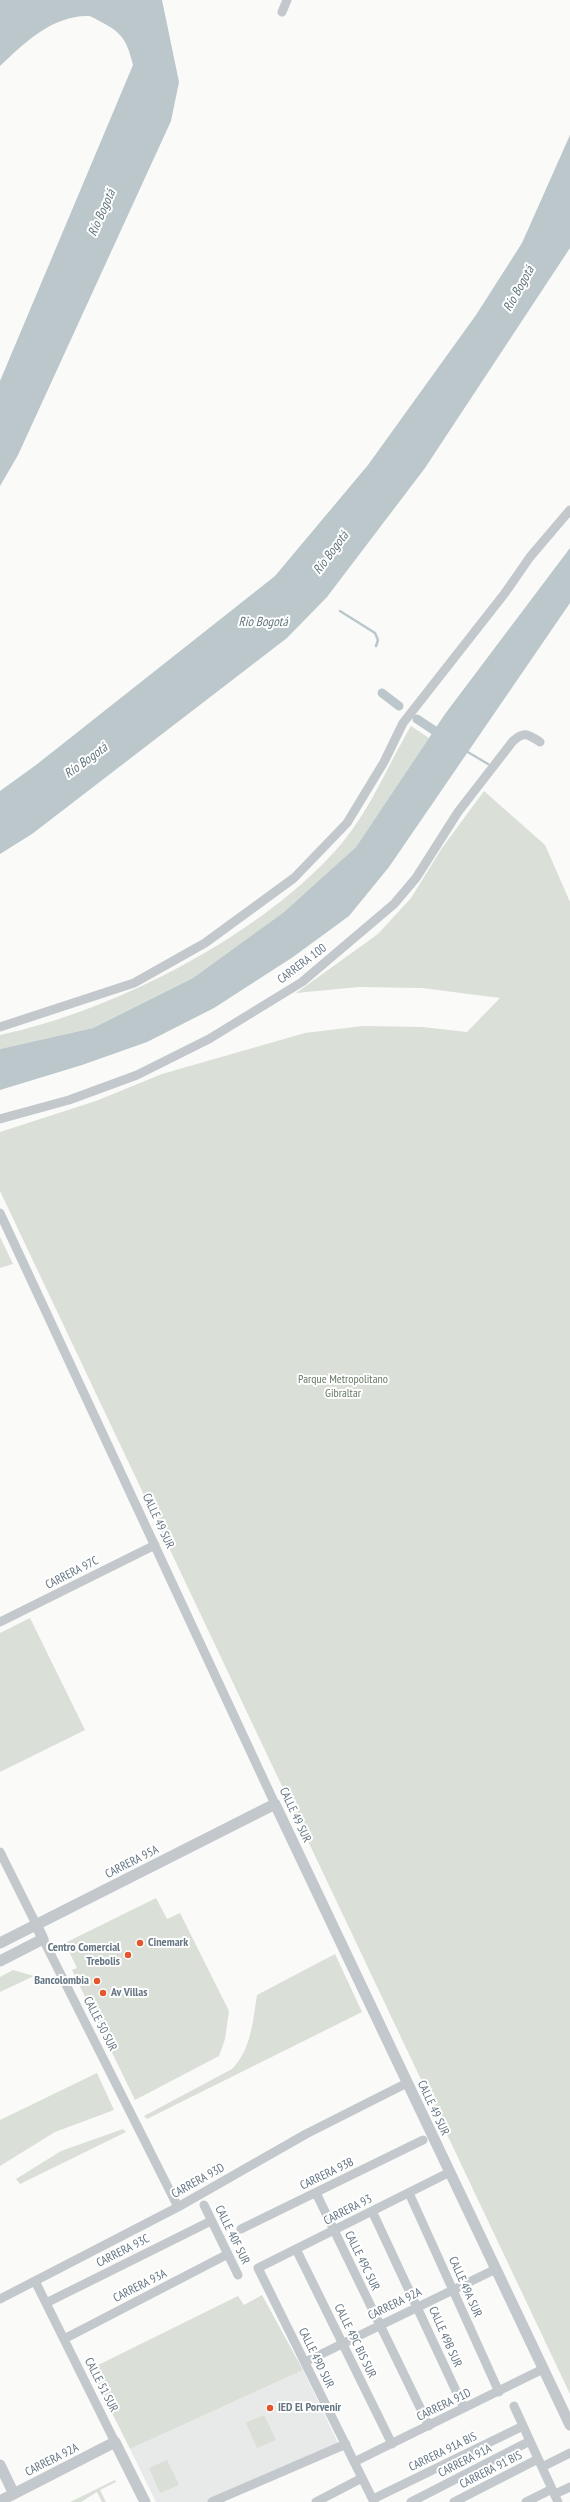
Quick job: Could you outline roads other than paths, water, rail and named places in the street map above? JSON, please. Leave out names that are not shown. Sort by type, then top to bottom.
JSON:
[{"type":"street","points":[[282,12],[287,0]]},
{"type":"street","points":[[0,1027],[134,983],[205,944],[294,878],[347,824],[384,762],[403,723],[505,593],[530,557],[570,510]]},
{"type":"street","name":"CARRERA 100","points":[[0,1118],[69,1100],[137,1075],[209,1039],[302,982],[394,904],[416,878],[458,812],[513,741],[521,734],[529,734],[540,742]]},
{"type":"street","name":"CALLE 49 SUR","points":[[0,1213],[275,1804],[570,2425]]},
{"type":"street","name":"CARRERA 97C","points":[[0,1622],[155,1545]]},
{"type":"street","name":"CARRERA 95A","points":[[0,1943],[275,1804]]},
{"type":"street","name":"CALLE 50 SUR","points":[[0,1852],[178,2206]]},
{"type":"street","points":[[0,1961],[43,1939]]},
{"type":"street","name":"CARRERA 93D","points":[[0,2299],[178,2206],[306,2134],[407,2083]]},
{"type":"street","name":"CARRERA 93B","points":[[241,2229],[423,2140]]},
{"type":"street","name":"CARRERA 93","points":[[258,2268],[450,2172]]},
{"type":"street","name":"CALLE 49C SUR","points":[[316,2193],[429,2426]]},
{"type":"street","name":"CALLE 49A SUR","points":[[409,2193],[454,2290],[498,2392]]},
{"type":"street","name":"CALLE 40F SUR","points":[[204,2205],[238,2275]]},
{"type":"street","name":"CALLE 49B SUR","points":[[372,2211],[464,2408]]},
{"type":"street","name":"CARRERA 93C","points":[[46,2304],[211,2221]]},
{"type":"street","name":"CALLE 49C BIS SUR","points":[[296,2249],[392,2444]]},
{"type":"street","name":"CARRERA 93A","points":[[64,2339],[228,2254]]},
{"type":"street","name":"CALLE 49D SUR","points":[[258,2268],[374,2501]]},
{"type":"street","name":"CARRERA 92A","points":[[305,2362],[496,2269]]},
{"type":"street","name":"CALLE 51 SUR","points":[[35,2280],[145,2502]]},
{"type":"street","name":"CARRERA 91D","points":[[354,2462],[543,2369]]},
{"type":"street","points":[[514,2406],[555,2495]]},
{"type":"street","name":"CARRERA 91A BIS","points":[[374,2501],[523,2426]]},
{"type":"street","name":"CARRERA 91A","points":[[411,2502],[530,2441]]},
{"type":"street","name":"CARRERA 92A","points":[[0,2501],[115,2442]]},
{"type":"street","points":[[212,2502],[346,2444]]},
{"type":"street","name":"CARRERA 91 BIS","points":[[454,2502],[540,2463],[570,2453]]},
{"type":"street","points":[[0,2466],[14,2494]]},
{"type":"street","points":[[316,2502],[362,2478]]},
{"type":"street","points":[[526,2502],[555,2495],[570,2488]]},
{"type":"water","name":"Río Bogotá","points":[[0,0],[162,0],[179,82],[171,121],[18,455],[0,486],[0,381],[133,65],[127,46],[121,36],[95,18],[89,16],[63,20],[51,25],[19,48],[0,66]]},
{"type":"water","name":"Rio Bogotá","points":[[570,135],[570,248],[425,468],[327,597],[287,638],[32,834],[0,854],[0,791],[36,765],[275,576],[368,465],[476,315],[522,243]]},
{"type":"water","points":[[570,548],[570,603],[389,867],[349,916],[293,957],[214,1008],[147,1042],[82,1065],[0,1090],[0,1049],[93,1028],[193,978],[284,912],[356,847],[445,714]]},
{"type":"waterway","points":[[340,611],[375,633],[378,640],[376,646]]},
{"type":"waterway","points":[[382,693],[399,706]]},
{"type":"waterway","points":[[417,719],[444,737]]},
{"type":"waterway","points":[[466,751],[488,764]]},
{"type":"place","name":"Cinemark","points":[[140,1943]]},
{"type":"place","name":"Centro Comercial Trebolis","points":[[128,1955]]},
{"type":"place","name":"Bancolombia","points":[[97,1981]]},
{"type":"place","name":"Av Villas","points":[[103,1993]]},
{"type":"place","name":"IED El Porvenir","points":[[270,2408]]},
{"type":"park label","name":"Parque Metropolitano Gibraltar","points":[[343,1387]]}]
